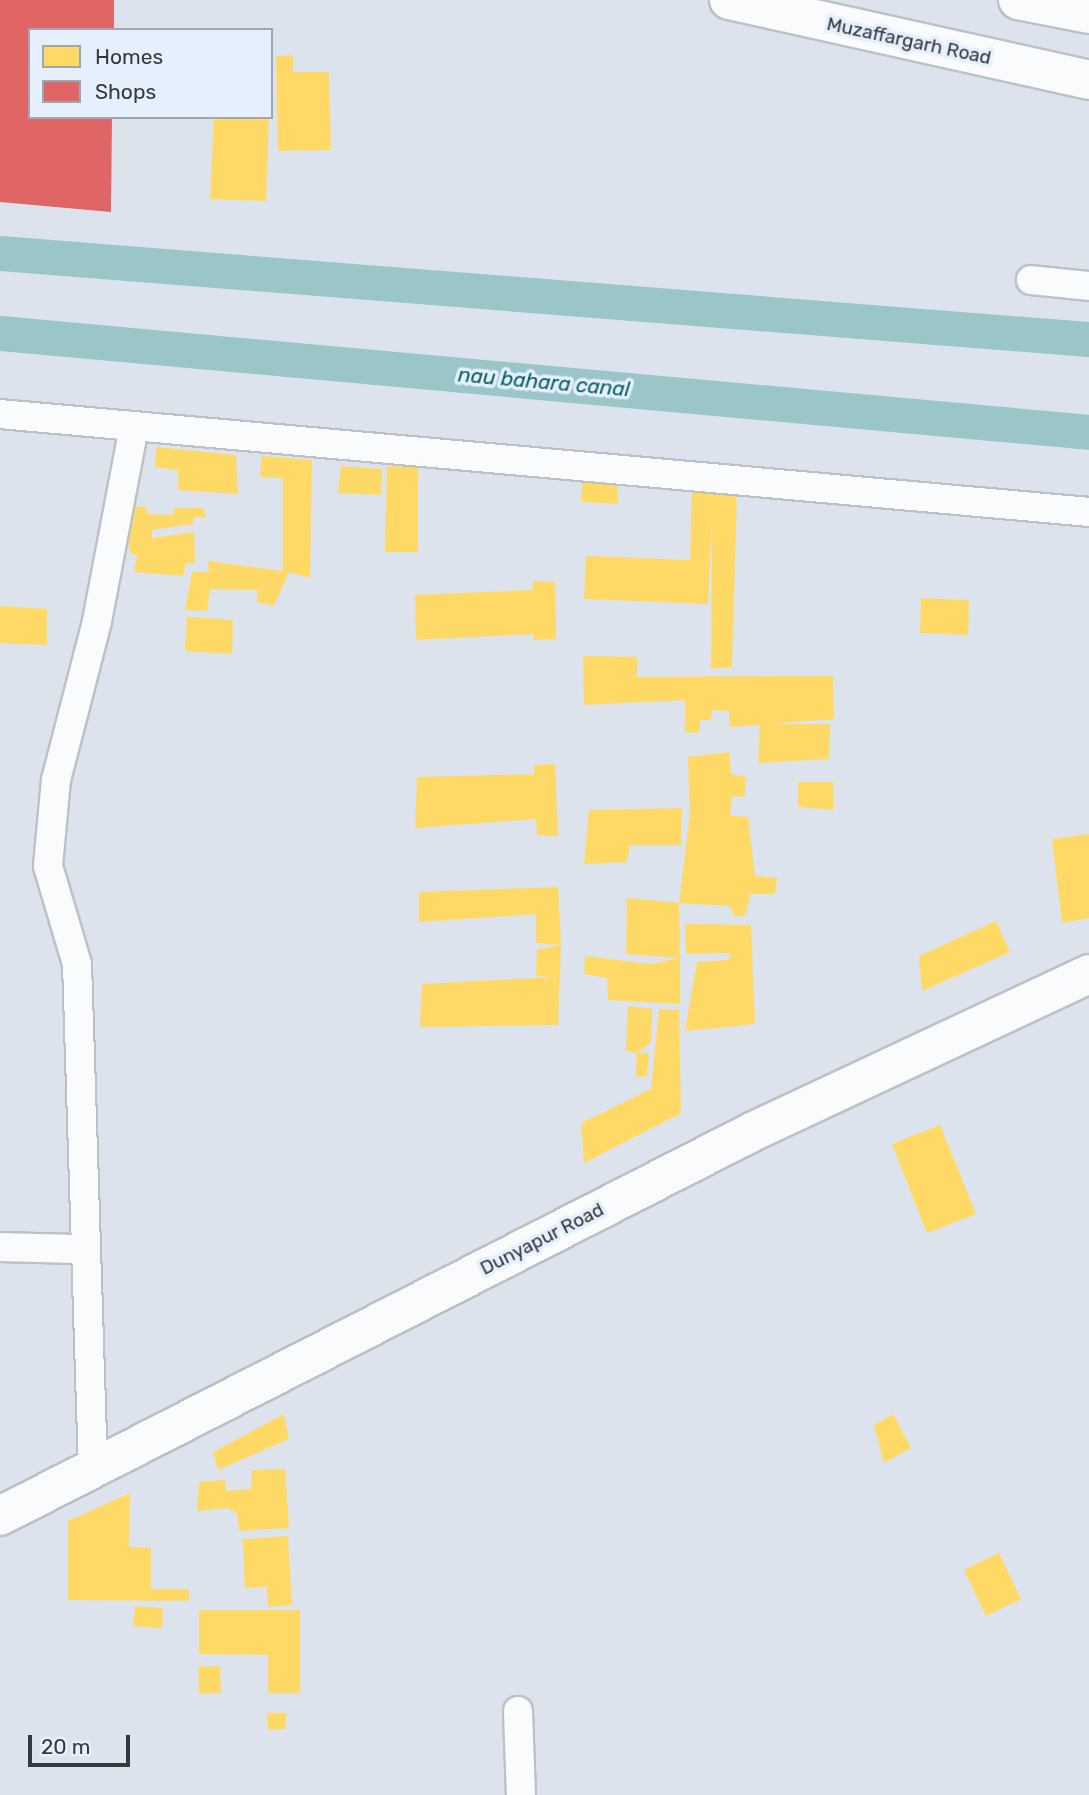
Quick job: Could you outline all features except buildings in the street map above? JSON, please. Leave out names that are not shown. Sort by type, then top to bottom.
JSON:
[{"type":"main road","name":"Muzaffargarh Road","points":[[729,0],[808,9],[1089,80]]},
{"type":"main road","points":[[1018,0],[1089,14]]},
{"type":"main road","name":"Dunyapur Road","points":[[0,1516],[752,1132],[1089,974]]},
{"type":"street","points":[[1031,280],[1089,286]]},
{"type":"street","points":[[0,414],[1089,512]]},
{"type":"street","points":[[93,1469],[77,964],[48,866],[56,779],[97,621],[134,427]]},
{"type":"street","points":[[0,1247],[84,1249]]},
{"type":"street","points":[[518,1711],[521,1795]]},
{"type":"waterway","points":[[0,253],[1089,339]]},
{"type":"waterway","name":"nau bahara canal","points":[[0,333],[1089,432]]}]
